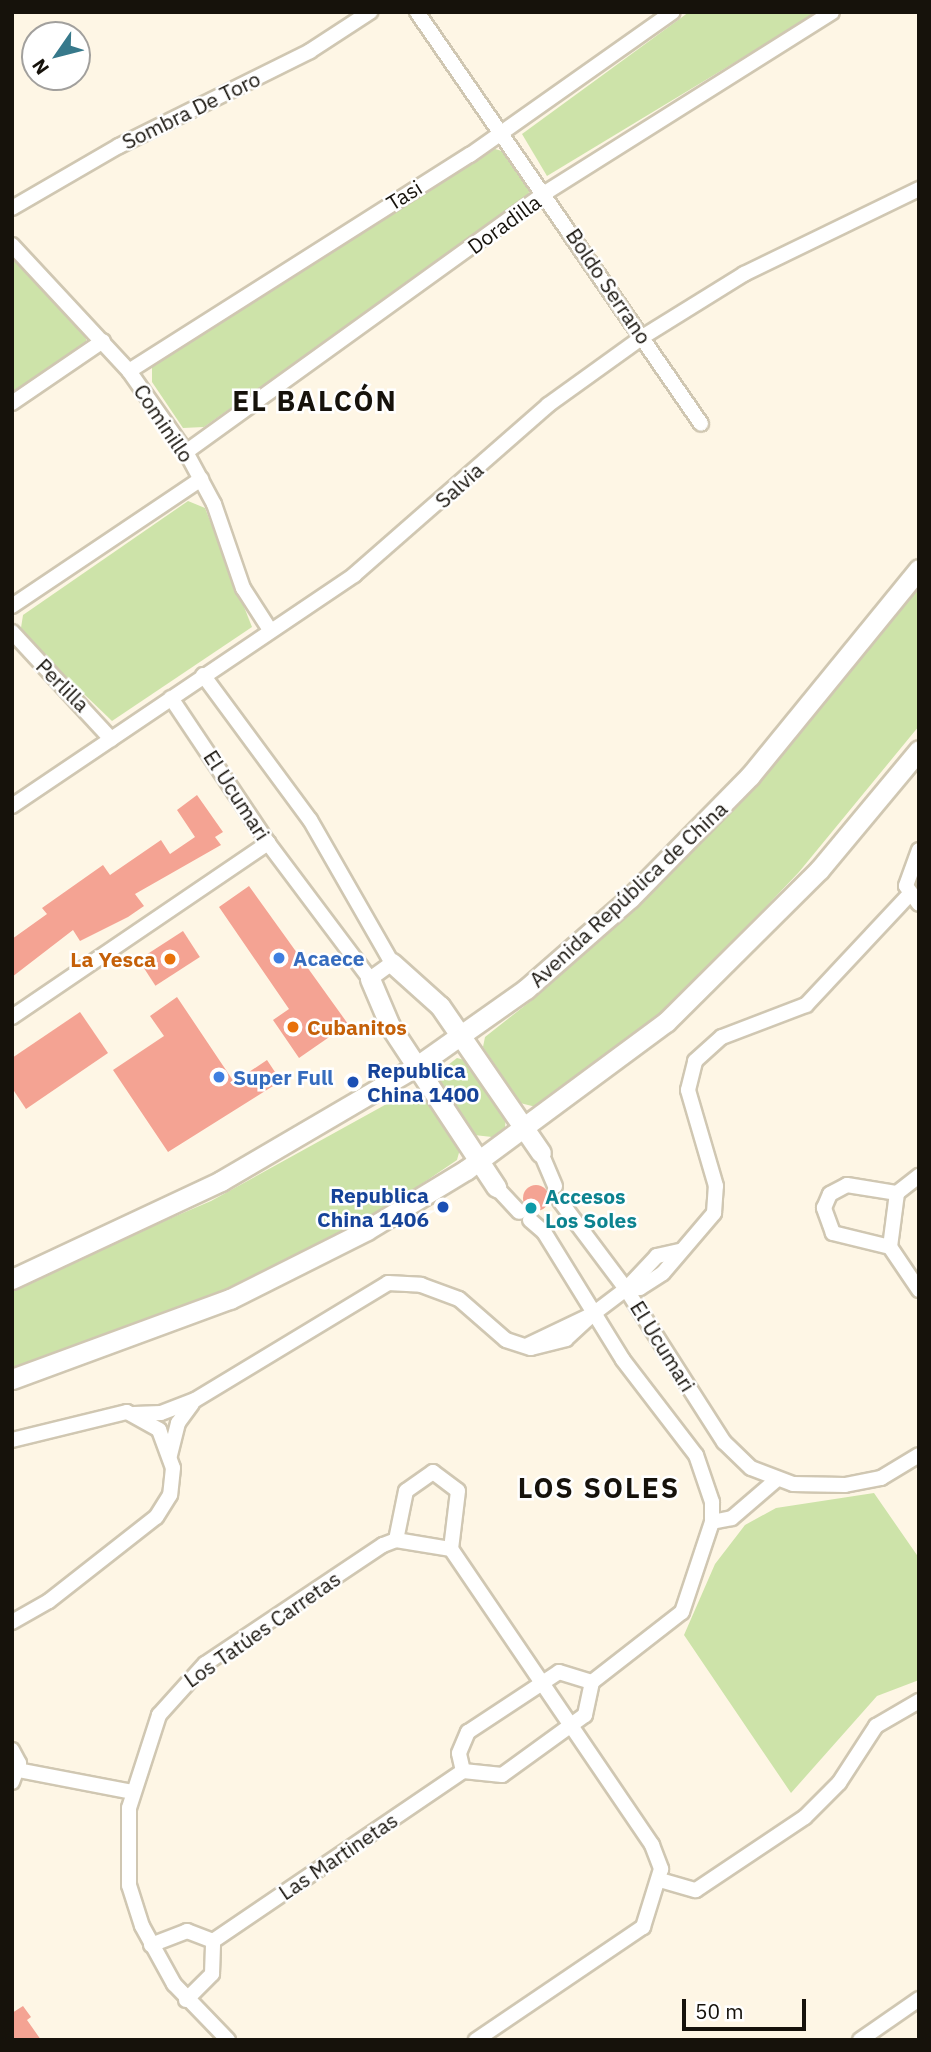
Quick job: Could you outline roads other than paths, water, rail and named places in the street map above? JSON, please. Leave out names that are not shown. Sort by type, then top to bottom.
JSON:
[{"type":"main road","name":"Avenida República de China","points":[[12,1279],[145,1222],[417,1066],[553,967],[717,811],[919,569]]},
{"type":"main road","points":[[12,1379],[230,1299],[368,1230],[479,1160],[666,1022],[811,878],[919,750]]},
{"type":"main road","points":[[392,963],[461,1034],[541,1153]]},
{"type":"main road","points":[[370,979],[417,1066],[496,1187]]},
{"type":"street","name":"Sombra De Toro","points":[[12,208],[119,146],[310,51],[370,12]]},
{"type":"street","name":"Boldo Serrano","points":[[417,12],[644,336],[701,423]]},
{"type":"street","name":"Tasi","points":[[129,370],[502,133],[673,12]]},
{"type":"street","name":"Doradilla","points":[[186,452],[545,194],[832,12]]},
{"type":"street","name":"Salvia","points":[[12,806],[354,575],[548,405],[644,336],[744,274],[827,239],[919,189]]},
{"type":"street","name":"Cominillo","points":[[12,245],[129,370],[186,452],[201,479],[243,588],[270,630]]},
{"type":"street","points":[[12,403],[103,341]]},
{"type":"street","points":[[12,606],[201,479]]},
{"type":"street","name":"Perlilla","points":[[12,632],[111,739]]},
{"type":"street","name":"El Ucumari","points":[[203,675],[283,779],[392,963]]},
{"type":"street","name":"El Ucumari","points":[[171,698],[268,843],[370,979]]},
{"type":"street","points":[[12,1017],[268,843]]},
{"type":"street","points":[[12,1440],[103,1414],[161,1413],[195,1400],[388,1283],[409,1283],[459,1299],[497,1333],[524,1347],[593,1314],[626,1289],[657,1255],[679,1251],[709,1224],[716,1200],[688,1090],[695,1061],[722,1037],[806,1005],[914,900],[908,870],[919,849]]},
{"type":"street","points":[[370,979],[392,963]]},
{"type":"street","points":[[541,1153],[555,1186]]},
{"type":"street","points":[[890,1247],[833,1233],[824,1208],[830,1194],[847,1185],[897,1193],[919,1177]]},
{"type":"street","name":"El Ucumari","points":[[496,1187],[549,1238],[593,1314],[696,1455],[712,1522]]},
{"type":"street","points":[[897,1193],[890,1247],[919,1290]]},
{"type":"street","name":"El Ucumari","points":[[560,1201],[626,1289],[724,1442],[775,1481]]},
{"type":"street","points":[[12,1622],[50,1601],[156,1517],[170,1495],[170,1455],[178,1423],[195,1400]]},
{"type":"street","points":[[134,1414],[159,1430],[170,1455]]},
{"type":"street","points":[[592,1682],[676,1620],[712,1522],[732,1518],[775,1481],[864,1483],[919,1455]]},
{"type":"street","points":[[451,1549],[396,1540],[406,1491],[433,1472],[458,1491],[451,1549],[652,1846],[660,1880],[643,1927],[476,2040]]},
{"type":"street","name":"Los Tatúes Carretas","points":[[228,2040],[186,2000],[151,1945],[129,1885],[132,1792],[159,1715],[184,1683],[396,1540]]},
{"type":"street","points":[[571,1672],[592,1682],[592,1704],[573,1726],[502,1775],[463,1771],[459,1753],[468,1732],[542,1680],[571,1672]]},
{"type":"street","points":[[660,1880],[695,1891],[805,1817],[839,1783],[876,1726],[919,1701]]},
{"type":"street","points":[[12,1750],[15,1776],[132,1792]]},
{"type":"street","name":"Las Martinetas","points":[[213,1941],[463,1771]]},
{"type":"street","points":[[151,1945],[187,1931],[213,1941],[212,1974],[186,2000]]},
{"type":"street","points":[[860,2040],[919,1999]]},
{"type":"place","name":"Acaece","points":[[279,958]]},
{"type":"place","name":"La Yesca","points":[[170,959]]},
{"type":"place","name":"Cubanitos","points":[[293,1027]]},
{"type":"place","name":"Super Full","points":[[219,1077]]},
{"type":"place","name":"Republica China 1400","points":[[353,1082]]},
{"type":"place","name":"Republica China 1406","points":[[443,1207]]},
{"type":"place","name":"Accesos Los Soles","points":[[531,1208]]},
{"type":"district","name":"EL BALCÓN","points":[[315,401]]},
{"type":"district","name":"LOS SOLES","points":[[599,1488]]}]
